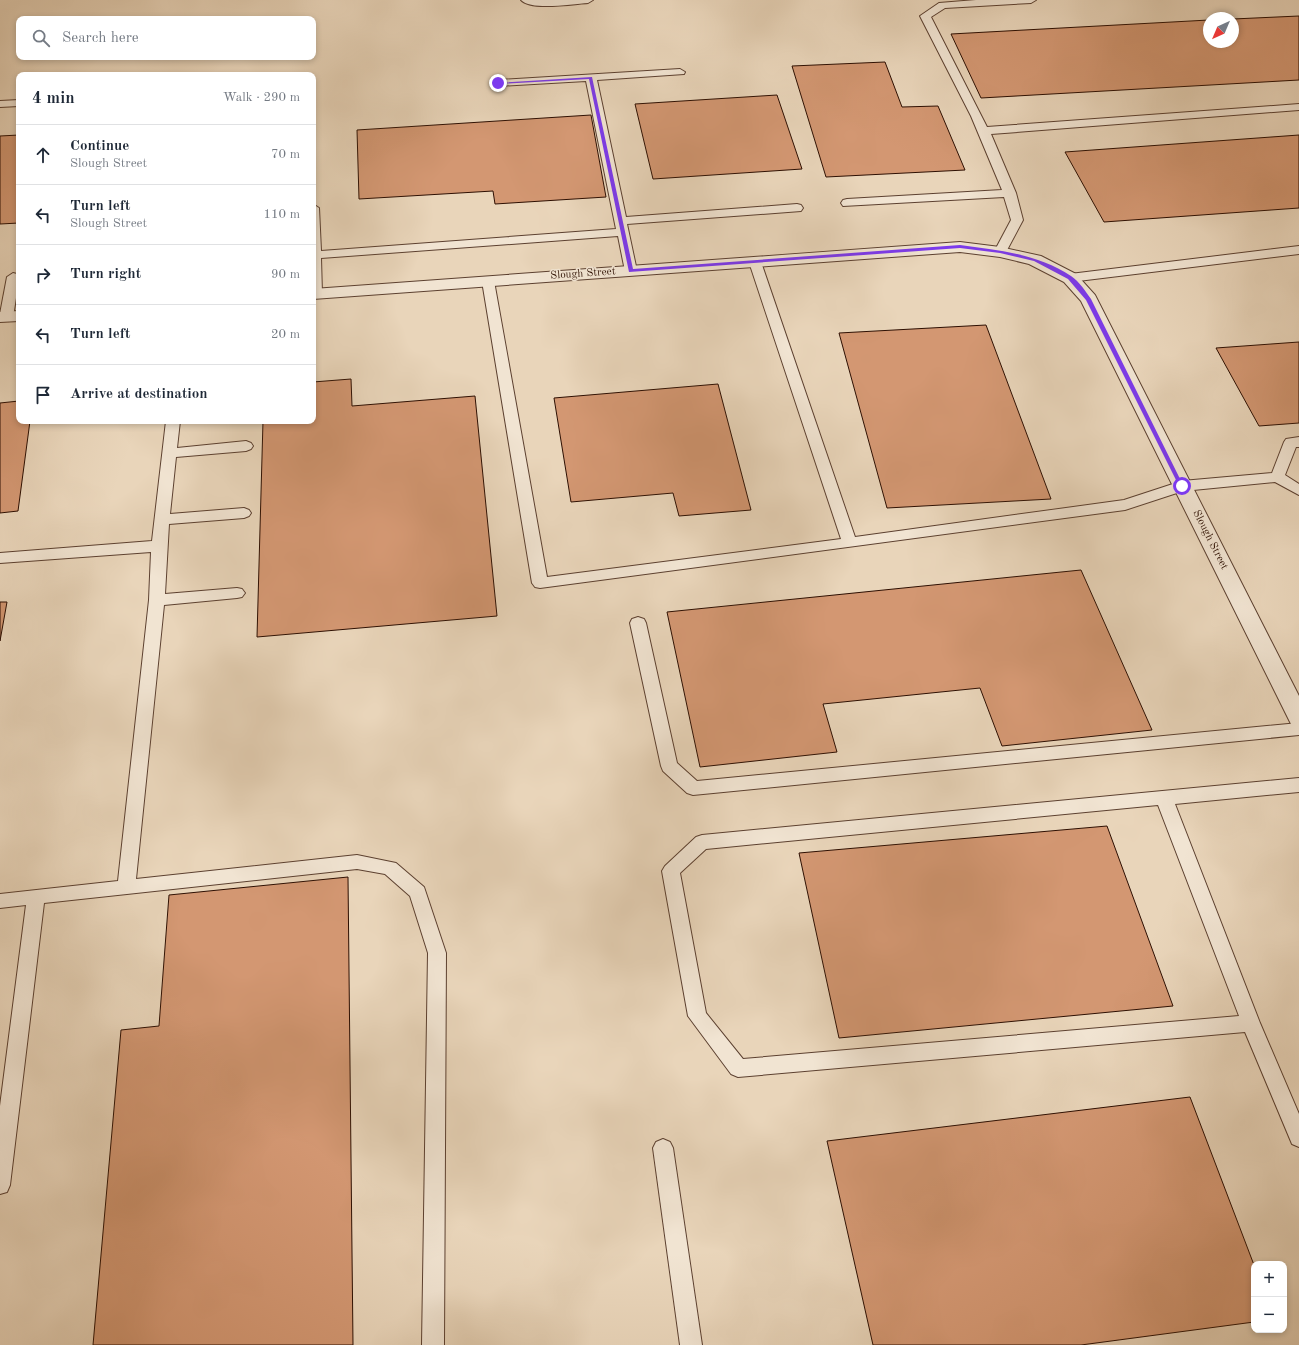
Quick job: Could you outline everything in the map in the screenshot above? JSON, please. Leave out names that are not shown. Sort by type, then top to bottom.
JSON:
[{"type":"street","name":"Slough Street","points":[[316,294],[960,247],[1000,252],[1035,260],[1070,278],[1089,299],[1299,718]]},
{"type":"lane","points":[[526,0],[536,3],[588,0]]},
{"type":"lane","points":[[1000,252],[1017,220],[1010,193],[983,131],[925,16],[943,5],[1031,0]]},
{"type":"lane","points":[[498,83],[680,72]]},
{"type":"lane","points":[[591,78],[631,271]]},
{"type":"lane","points":[[0,104],[16,103]]},
{"type":"lane","points":[[983,131],[1299,108]]},
{"type":"lane","points":[[847,203],[1010,193]]},
{"type":"lane","points":[[316,255],[797,208]]},
{"type":"lane","points":[[1070,278],[1299,250]]},
{"type":"lane","points":[[755,262],[850,543]]},
{"type":"lane","points":[[0,275],[16,277],[8,317]]},
{"type":"lane","points":[[488,281],[540,583],[850,543],[1125,505],[1182,486],[1277,477],[1299,490]]},
{"type":"lane","points":[[126,887],[157,600],[159,546],[173,424]]},
{"type":"lane","points":[[1277,477],[1291,442],[1299,442]]},
{"type":"lane","points":[[170,453],[246,446]]},
{"type":"lane","points":[[162,520],[244,513]]},
{"type":"lane","points":[[0,558],[159,546]]},
{"type":"lane","points":[[157,600],[237,593]]},
{"type":"lane","points":[[638,623],[669,766],[693,788],[1299,729]]},
{"type":"lane","points":[[1251,1023],[738,1068],[697,1016],[671,871],[702,842],[1299,785]]},
{"type":"lane","points":[[1164,798],[1251,1023],[1299,1138]]},
{"type":"lane","points":[[0,901],[357,862],[390,868],[418,892],[437,953],[433,1345]]},
{"type":"lane","points":[[0,1185],[36,897]]},
{"type":"lane","points":[[663,1148],[691,1345]]},
{"type":"building","points":[[1299,16],[1299,80],[981,98],[951,34],[1203,20],[1203,48],[1239,48],[1239,19]]},
{"type":"building","points":[[885,62],[902,107],[938,106],[965,170],[826,177],[792,66]]},
{"type":"building","points":[[777,95],[802,169],[653,179],[635,104]]},
{"type":"building","points":[[591,115],[606,197],[495,204],[493,191],[359,199],[357,130]]},
{"type":"building","points":[[16,135],[16,223],[0,224],[0,136]]},
{"type":"building","points":[[1299,135],[1299,208],[1104,222],[1065,152]]},
{"type":"building","points":[[986,325],[1051,499],[887,508],[839,333]]},
{"type":"building","points":[[1299,342],[1299,423],[1259,426],[1216,348]]},
{"type":"building","points":[[351,379],[352,406],[475,396],[497,616],[257,637],[263,424],[316,424],[316,382]]},
{"type":"building","points":[[718,384],[751,510],[679,516],[673,493],[571,502],[554,398]]},
{"type":"building","points":[[16,401],[16,424],[30,424],[18,511],[0,513],[0,403]]},
{"type":"building","points":[[1081,570],[1152,730],[1002,746],[980,688],[823,704],[837,752],[700,767],[667,612]]},
{"type":"building","points":[[0,602],[7,602],[0,641]]},
{"type":"building","points":[[1107,826],[1173,1006],[839,1038],[799,853]]},
{"type":"building","points":[[348,877],[353,1345],[93,1345],[121,1030],[159,1026],[169,895]]},
{"type":"building","points":[[1190,1097],[1252,1261],[1251,1261],[1251,1322],[1081,1345],[873,1345],[827,1141]]},
{"type":"route","points":[[498,83],[591,78],[631,271],[960,247],[1000,252],[1035,260],[1070,278],[1089,299],[1182,486]]}]
